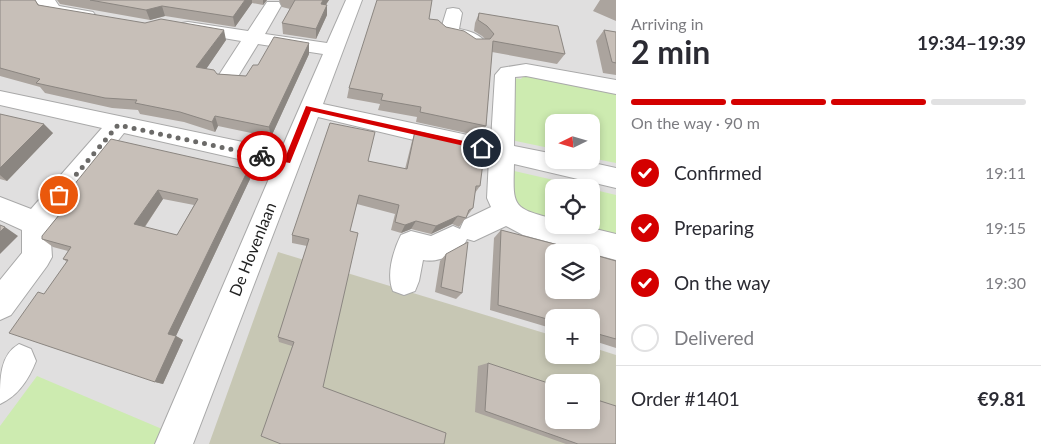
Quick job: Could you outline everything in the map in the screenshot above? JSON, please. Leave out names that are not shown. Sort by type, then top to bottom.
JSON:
[{"type":"street","points":[[24,0],[50,4],[52,10],[104,13]]},
{"type":"street","name":"De Hovenlaan","points":[[174,444],[287,161],[354,0]]},
{"type":"street","points":[[227,78],[273,6]]},
{"type":"street","points":[[453,13],[449,32],[467,36],[478,44]]},
{"type":"street","points":[[175,25],[334,50]]},
{"type":"street","points":[[616,87],[526,70],[505,64],[500,198],[507,212],[523,223],[616,247]]},
{"type":"street","points":[[0,98],[287,161]]},
{"type":"street","points":[[309,108],[616,178]]},
{"type":"street","points":[[0,304],[36,257],[36,223],[118,125]]},
{"type":"street","points":[[0,208],[36,223]]},
{"type":"street","points":[[404,281],[411,244],[433,249],[507,212]]},
{"type":"shaded area","points":[[0,0],[616,0],[616,444],[0,444]]},
{"type":"shaded area","points":[[278,252],[545,333],[545,364],[600,364],[600,350],[616,355],[616,444],[209,444]]},
{"type":"green space","points":[[525,74],[616,91],[616,163],[600,160],[600,114],[545,114],[545,147],[511,140],[514,78],[521,79]]},
{"type":"green space","points":[[510,170],[549,179],[545,179],[545,222],[525,216],[509,198]]},
{"type":"green space","points":[[600,191],[616,195],[616,240],[593,234],[600,234]]},
{"type":"green space","points":[[37,376],[162,429],[156,444],[0,444],[0,426]]},
{"type":"building","points":[[0,0],[35,0],[38,5],[145,23],[161,19],[224,30],[196,67],[214,70],[217,74],[246,76],[253,65],[258,65],[274,37],[309,43],[269,127],[215,116],[212,122],[180,112],[135,103],[137,100],[105,98],[36,83],[40,79],[0,68]]},
{"type":"building","points":[[90,0],[245,0],[233,17],[162,6],[146,10]]},
{"type":"building","points":[[295,0],[323,0],[321,4],[327,5],[316,29],[282,23]]},
{"type":"building","points":[[377,0],[432,0],[429,19],[438,20],[446,27],[464,31],[476,39],[490,39],[494,34],[478,20],[479,13],[558,26],[565,54],[493,41],[486,126],[420,112],[421,107],[381,100],[383,94],[349,88]]},
{"type":"building","points":[[604,30],[616,32],[616,63],[612,62]]},
{"type":"building","points":[[0,114],[44,124],[0,168]]},
{"type":"building","points":[[330,123],[375,132],[368,161],[407,169],[415,131],[485,147],[480,186],[476,186],[473,208],[469,210],[466,218],[458,216],[436,226],[416,221],[405,225],[395,222],[399,205],[359,195],[350,231],[358,233],[323,387],[446,433],[444,444],[281,444],[261,436],[294,342],[278,337],[309,239],[292,235]]},
{"type":"building","points":[[111,139],[248,170],[168,334],[176,336],[155,382],[9,333],[38,292],[44,294],[68,260],[63,259],[71,247],[42,239],[42,236],[77,193],[69,191]],"holes":[[[158,190],[198,199],[177,235],[134,224]]]},
{"type":"building","points":[[0,225],[5,227],[0,232]]},
{"type":"building","points":[[501,230],[554,244],[545,244],[545,299],[600,299],[600,257],[616,261],[616,339],[600,335],[600,309],[545,309],[545,318],[498,305]]},
{"type":"building","points":[[468,242],[462,293],[441,287],[446,254]]},
{"type":"building","points":[[488,363],[545,382],[545,429],[600,429],[600,401],[616,406],[616,444],[578,444],[485,411]]},
{"type":"way so far","points":[[59,195],[118,125],[262,156]]},
{"type":"route","points":[[262,156],[287,161],[309,108],[482,148]]}]
